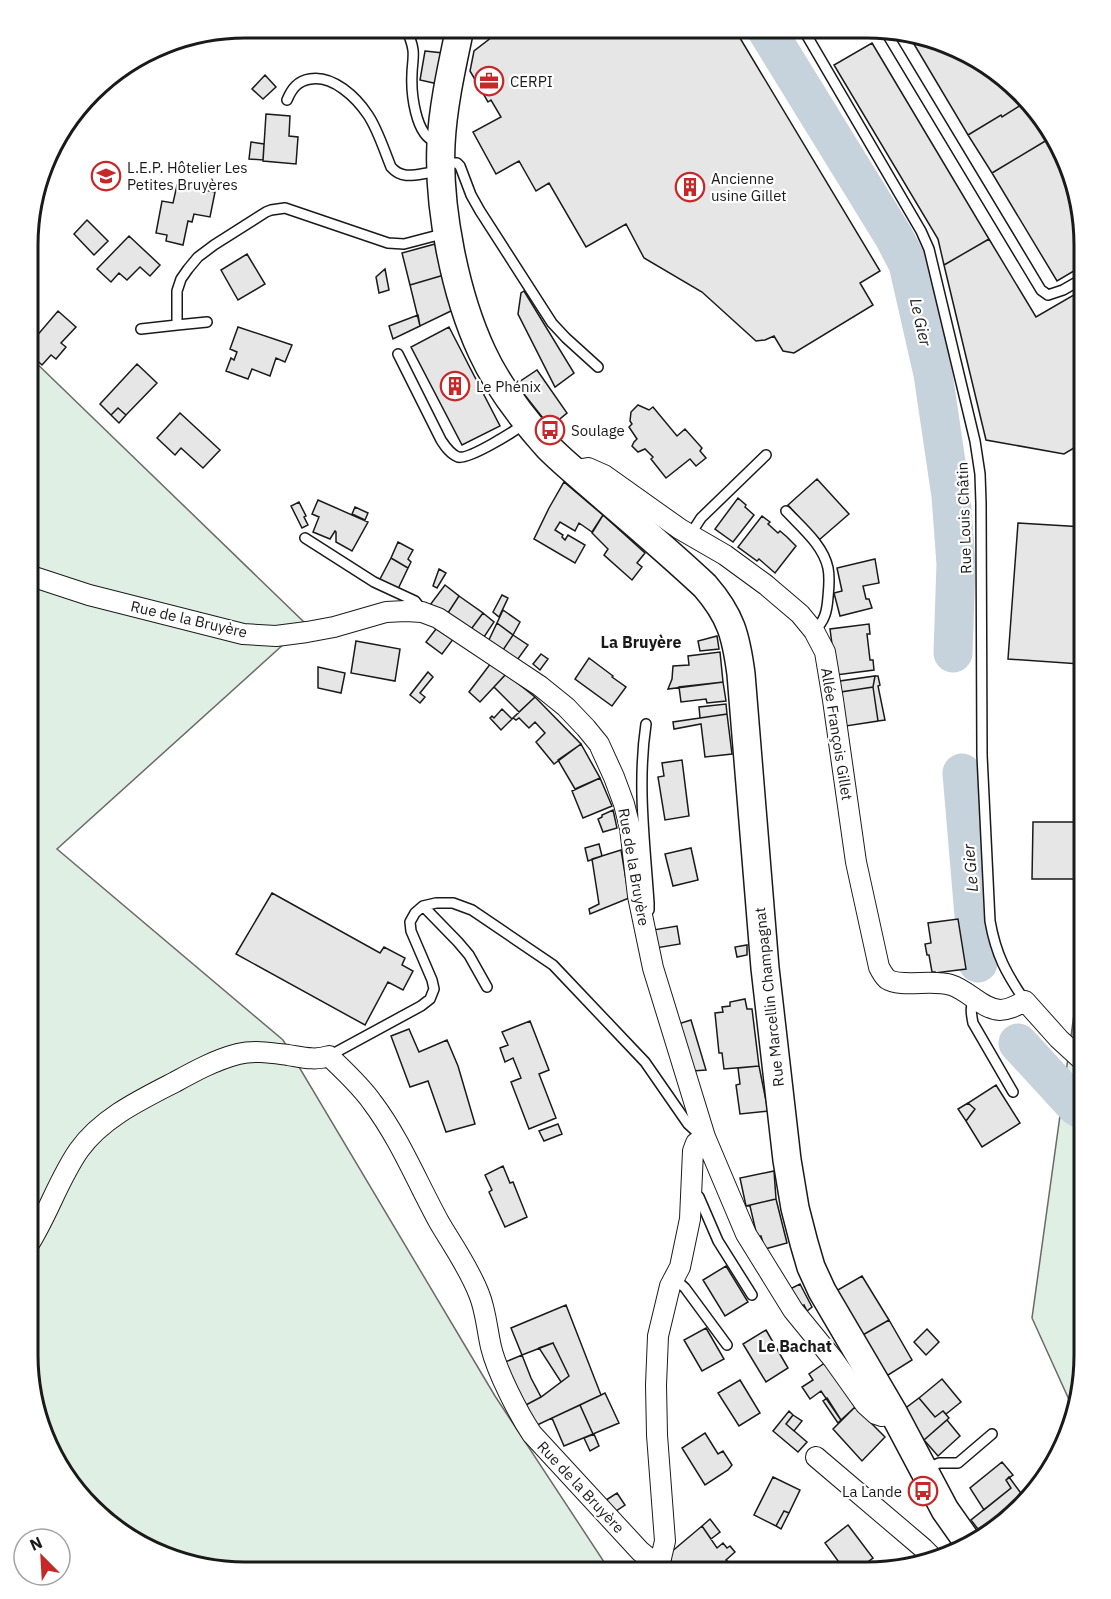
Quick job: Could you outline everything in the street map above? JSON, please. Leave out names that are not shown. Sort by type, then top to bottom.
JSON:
[{"type":"main road","name":"Rue Marcellin Champagnat","points":[[458,38],[449,83],[442,160],[443,199],[452,259],[465,306],[482,352],[503,390],[527,422],[577,473],[705,586],[728,617],[734,632],[741,674],[765,968],[787,1160],[795,1208],[811,1267],[822,1291],[893,1412],[945,1510],[964,1537]]},
{"type":"street","name":"Allée François Gillet","points":[[577,473],[582,469],[595,469],[690,535],[725,555],[800,614],[814,631],[825,652],[856,862],[879,967],[886,978],[899,983],[951,984],[987,1006],[998,1010],[1009,1009],[1025,1001]]},
{"type":"street","name":"Rue de la Bruyère","points":[[38,578],[89,595],[243,634],[276,636],[334,627],[386,612],[406,610],[422,612],[438,618],[540,686],[566,707],[599,744],[624,804],[630,828],[641,914],[653,968],[705,1137],[746,1234],[793,1310],[828,1352],[870,1410],[882,1416],[893,1412]]},
{"type":"street","points":[[1025,1001],[1073,1052]]},
{"type":"street","points":[[38,1231],[64,1175],[79,1150],[98,1128],[126,1109],[213,1062],[240,1054],[261,1052],[316,1058],[328,1056]]},
{"type":"street","name":"Rue de la Bruyère","points":[[328,1056],[356,1083],[388,1125],[441,1225],[471,1275],[486,1316],[491,1348],[497,1366],[525,1424],[640,1551],[652,1561],[661,1558],[665,1541],[657,1435],[658,1336],[670,1286],[680,1267],[690,1219],[693,1151],[696,1143],[705,1137]]},
{"type":"street","points":[[816,1457],[927,1552]]},
{"type":"lane","points":[[410,38],[414,51],[412,84],[418,118],[425,134],[432,141],[442,160]]},
{"type":"lane","name":"Rue Louis Châtin","points":[[808,38],[925,240],[975,441],[981,503],[982,755],[990,921],[1000,958],[1025,1001]]},
{"type":"lane","points":[[890,39],[1041,290],[1048,295],[1054,294],[1074,283]]},
{"type":"lane","points":[[287,100],[296,85],[306,80],[315,78],[328,80],[357,100],[368,115],[391,167],[396,173],[403,176],[433,172],[442,160]]},
{"type":"lane","points":[[442,160],[460,166],[480,211],[544,311],[566,338],[598,367]]},
{"type":"lane","points":[[177,325],[177,291],[188,269],[198,257],[214,245],[271,210],[285,208],[388,243],[404,244],[448,232]]},
{"type":"lane","points":[[141,329],[207,322]]},
{"type":"lane","points":[[398,354],[441,440],[454,455],[460,458],[468,456],[527,422]]},
{"type":"lane","points":[[690,535],[701,518],[766,455]]},
{"type":"lane","points":[[786,511],[816,543],[828,569],[825,618],[814,631]]},
{"type":"lane","name":"Rue de la Bruyère","points":[[305,538],[366,577],[415,601],[422,612]]},
{"type":"lane","points":[[641,914],[649,910],[641,787],[646,724]]},
{"type":"lane","points":[[328,1056],[430,999],[434,989],[432,980],[415,942],[410,922],[423,906],[453,903],[472,910],[553,965],[645,1062],[688,1124],[698,1134],[705,1137]]},
{"type":"lane","points":[[423,906],[458,942],[487,987]]},
{"type":"lane","points":[[974,997],[971,1005],[973,1023],[1013,1092]]},
{"type":"lane","points":[[692,1194],[699,1197],[718,1241],[752,1295]]},
{"type":"lane","points":[[674,1278],[685,1288],[727,1346]]},
{"type":"lane","points":[[924,1470],[939,1462],[958,1463],[992,1434]]},
{"type":"green space","points":[[38,365],[306,624],[57,849],[283,1040],[495,1396],[604,1562],[245,1562],[218,1560],[165,1546],[119,1519],[98,1501],[80,1480],[59,1446],[48,1421],[41,1395],[38,1368]]},
{"type":"green space","points":[[1073,1019],[1073,1368],[1069,1399],[1032,1318]]},
{"type":"building","name":"Ancienne usine Gillet","points":[[491,38],[740,38],[880,271],[860,283],[873,305],[794,353],[783,351],[774,336],[756,341],[702,292],[644,258],[626,224],[586,247],[549,183],[536,191],[519,161],[496,174],[473,132],[501,117],[491,100],[488,102],[470,71],[474,51]]},
{"type":"building","points":[[872,43],[989,239],[944,265],[938,239],[834,65]]},
{"type":"building","points":[[914,44],[946,53],[970,65],[992,80],[1020,106],[968,135]]},
{"type":"building","points":[[425,51],[443,53],[438,84],[420,80]]},
{"type":"building","points":[[265,75],[276,87],[263,99],[252,89]]},
{"type":"building","points":[[1020,106],[1046,141],[992,173],[968,135],[1001,115],[1002,117]]},
{"type":"building","points":[[266,114],[290,116],[289,136],[298,137],[296,164],[263,161]]},
{"type":"building","points":[[1046,141],[1063,178],[1070,204],[1074,271],[1057,281],[992,173]]},
{"type":"building","points":[[251,142],[264,144],[263,160],[249,159]]},
{"type":"building","points":[[177,185],[215,192],[210,217],[194,214],[192,222],[188,221],[183,245],[166,241],[167,235],[156,233],[162,201],[173,203]]},
{"type":"building","points":[[87,220],[108,241],[94,255],[74,234]]},
{"type":"building","points":[[129,236],[160,265],[150,276],[140,267],[127,280],[119,273],[111,282],[97,269]]},
{"type":"building","points":[[989,239],[1036,317],[1074,295],[1074,448],[1064,454],[986,440],[944,265]]},
{"type":"building","points":[[435,244],[444,275],[410,285],[402,253]]},
{"type":"building","points":[[247,254],[265,284],[238,300],[221,270]]},
{"type":"building","points":[[385,269],[389,290],[379,293],[376,277]]},
{"type":"building","points":[[444,275],[453,310],[420,326],[410,285]]},
{"type":"building","points":[[524,291],[574,373],[555,387],[518,314],[521,293]]},
{"type":"building","points":[[58,311],[76,327],[61,343],[66,347],[56,359],[51,355],[42,365],[38,361],[38,334]]},
{"type":"building","points":[[418,315],[420,326],[393,339],[389,326]]},
{"type":"building","points":[[238,327],[292,345],[285,362],[276,358],[270,376],[252,369],[248,379],[226,371],[231,358],[234,360],[237,352],[230,349]]},
{"type":"building","name":"Le Phénix","points":[[449,327],[500,426],[462,445],[411,347]]},
{"type":"building","points":[[137,364],[157,383],[126,415],[118,408],[111,415],[100,404]]},
{"type":"building","points":[[537,370],[567,413],[550,427],[516,384]]},
{"type":"building","points":[[638,405],[649,410],[653,407],[677,436],[685,429],[702,448],[700,451],[706,458],[696,466],[690,459],[666,478],[645,449],[638,452],[632,446],[637,439],[629,427],[632,424],[631,412]]},
{"type":"building","points":[[118,408],[126,415],[119,423],[111,415]]},
{"type":"building","points":[[180,413],[220,450],[203,468],[181,448],[175,455],[157,438]]},
{"type":"building","points":[[817,479],[849,514],[819,540],[788,505]]},
{"type":"building","points":[[564,482],[603,515],[592,532],[579,523],[575,531],[560,522],[555,530],[563,535],[565,540],[568,535],[585,545],[575,563],[534,539]]},
{"type":"building","points":[[738,498],[754,515],[733,542],[715,529]]},
{"type":"building","points":[[318,500],[368,522],[352,551],[336,542],[335,531],[330,539],[313,532],[319,517],[312,514]]},
{"type":"building","points":[[299,502],[308,525],[302,528],[291,506]]},
{"type":"building","points":[[355,507],[368,513],[365,520],[352,514]]},
{"type":"building","points":[[603,515],[645,553],[637,563],[642,567],[632,580],[604,555],[608,549],[592,533]]},
{"type":"building","points":[[762,516],[778,533],[780,531],[796,546],[775,573],[759,559],[757,561],[738,547]]},
{"type":"building","points":[[1018,523],[1074,526],[1074,664],[1008,659]]},
{"type":"building","points":[[398,542],[413,550],[408,559],[411,562],[408,568],[391,558]]},
{"type":"building","points":[[391,558],[408,568],[397,591],[379,581]]},
{"type":"building","points":[[875,559],[879,583],[863,586],[866,599],[869,599],[872,608],[840,616],[834,593],[842,591],[837,568]]},
{"type":"building","points":[[439,569],[446,573],[437,588],[433,586]]},
{"type":"building","points":[[445,585],[459,596],[446,616],[430,605]]},
{"type":"building","points":[[502,595],[508,598],[499,617],[493,612]]},
{"type":"building","points":[[459,596],[483,613],[469,632],[446,616]]},
{"type":"building","points":[[503,610],[520,622],[513,635],[497,623]]},
{"type":"building","points":[[483,613],[494,622],[482,640],[469,632]]},
{"type":"building","points":[[497,623],[513,635],[501,653],[487,644]]},
{"type":"building","points":[[869,624],[870,634],[867,634],[870,660],[873,660],[874,670],[836,675],[830,629]]},
{"type":"building","points":[[439,627],[454,638],[442,654],[426,642]]},
{"type":"building","points":[[513,635],[528,645],[515,663],[501,653]]},
{"type":"building","points":[[717,636],[719,649],[700,651],[698,641]]},
{"type":"building","points":[[356,641],[400,649],[395,681],[351,673]]},
{"type":"building","points":[[720,652],[723,682],[668,689],[673,666],[689,665],[688,656]]},
{"type":"building","points":[[541,654],[548,659],[540,670],[533,664]]},
{"type":"building","points":[[589,658],[626,687],[612,706],[575,679]]},
{"type":"building","points":[[491,663],[506,674],[480,702],[469,692]]},
{"type":"building","points":[[318,667],[345,673],[341,693],[318,688]]},
{"type":"building","points":[[428,672],[433,677],[420,693],[425,697],[420,703],[410,695]]},
{"type":"building","points":[[506,674],[535,697],[519,712],[494,687]]},
{"type":"building","points":[[875,676],[873,687],[841,692],[840,681]]},
{"type":"building","points":[[875,676],[878,676],[885,720],[878,721],[873,687]]},
{"type":"building","points":[[723,682],[726,701],[707,703],[706,699],[681,702],[679,687]]},
{"type":"building","points":[[873,687],[878,721],[846,726],[841,692]]},
{"type":"building","points":[[535,697],[581,744],[554,764],[536,742],[545,733],[535,722],[529,728],[519,718],[516,720],[513,718]]},
{"type":"building","points":[[726,704],[727,714],[700,718],[699,707]]},
{"type":"building","points":[[502,709],[512,719],[501,730],[490,718],[492,716],[494,718]]},
{"type":"building","points":[[727,714],[732,754],[705,757],[701,724],[674,729],[673,722]]},
{"type":"building","points":[[581,744],[600,778],[575,789],[558,760]]},
{"type":"building","points":[[682,760],[689,816],[665,820],[658,777],[664,776],[662,763]]},
{"type":"building","points":[[600,778],[612,806],[583,818],[572,791]]},
{"type":"building","points":[[613,810],[617,828],[603,832],[598,819]]},
{"type":"building","points":[[1033,822],[1073,822],[1073,879],[1032,879]]},
{"type":"building","points":[[599,844],[602,856],[588,861],[585,848]]},
{"type":"building","points":[[691,848],[698,880],[673,886],[665,854]]},
{"type":"building","points":[[621,850],[629,898],[590,914],[589,909],[599,904],[592,859]]},
{"type":"building","points":[[272,893],[380,953],[384,947],[405,958],[402,965],[413,971],[403,990],[388,982],[365,1025],[236,954]]},
{"type":"building","points":[[958,919],[966,969],[932,972],[925,944],[931,943],[928,923]]},
{"type":"building","points":[[677,926],[680,944],[656,948],[653,930]]},
{"type":"building","points":[[747,945],[747,955],[737,957],[735,947]]},
{"type":"building","points":[[745,999],[747,1009],[752,1009],[759,1066],[724,1069],[722,1053],[719,1053],[715,1013],[723,1012],[722,1007],[730,1006],[730,1002]]},
{"type":"building","points":[[691,1020],[706,1070],[692,1071],[678,1024]]},
{"type":"building","points":[[530,1021],[549,1070],[539,1074],[556,1118],[529,1129],[511,1082],[521,1078],[513,1058],[505,1062],[500,1048],[508,1045],[502,1032]]},
{"type":"building","points":[[409,1029],[419,1052],[447,1040],[458,1066],[475,1124],[446,1132],[428,1081],[410,1087],[391,1036]]},
{"type":"building","points":[[759,1066],[768,1111],[740,1114],[736,1085],[740,1084],[738,1068]]},
{"type":"building","points":[[996,1085],[1020,1123],[982,1147],[966,1121],[975,1109],[968,1103]]},
{"type":"building","points":[[968,1103],[975,1109],[966,1121],[958,1109]]},
{"type":"building","points":[[558,1124],[562,1134],[544,1141],[539,1131]]},
{"type":"building","points":[[503,1166],[510,1183],[513,1182],[527,1217],[505,1227],[489,1192],[492,1190],[485,1175]]},
{"type":"building","points":[[774,1171],[776,1199],[746,1206],[740,1178]]},
{"type":"building","points":[[776,1199],[787,1243],[765,1249],[761,1236],[757,1236],[750,1206],[746,1206]]},
{"type":"building","points":[[726,1266],[748,1302],[725,1316],[703,1280]]},
{"type":"building","points":[[862,1276],[889,1320],[861,1336],[836,1291]]},
{"type":"building","points":[[800,1284],[812,1307],[807,1311],[804,1305],[797,1308],[786,1291]]},
{"type":"building","points":[[566,1305],[601,1395],[533,1427],[524,1406],[541,1397],[569,1376],[553,1343],[522,1355],[511,1328]]},
{"type":"building","points":[[889,1320],[912,1360],[885,1377],[861,1336]]},
{"type":"building","points":[[706,1328],[724,1359],[702,1371],[684,1340]]},
{"type":"building","points":[[927,1329],[939,1342],[926,1355],[914,1342]]},
{"type":"building","points":[[766,1330],[788,1368],[766,1382],[743,1344]]},
{"type":"building","points":[[553,1343],[569,1376],[561,1382],[539,1348]]},
{"type":"building","points":[[522,1355],[541,1397],[524,1406],[503,1363]]},
{"type":"building","points":[[826,1362],[855,1407],[841,1420],[821,1391],[810,1399],[802,1387],[813,1380],[809,1374]]},
{"type":"building","points":[[942,1379],[961,1402],[946,1414],[943,1411],[935,1417],[919,1398]]},
{"type":"building","points":[[740,1380],[760,1413],[739,1426],[718,1393]]},
{"type":"building","points":[[605,1393],[619,1423],[593,1434],[580,1405]]},
{"type":"building","points":[[827,1398],[841,1420],[838,1423],[823,1401]]},
{"type":"building","points":[[919,1398],[935,1417],[943,1411],[949,1418],[924,1440],[903,1410]]},
{"type":"building","points":[[580,1405],[593,1434],[564,1446],[552,1418]]},
{"type":"building","points":[[855,1407],[885,1437],[862,1461],[833,1429]]},
{"type":"building","points":[[789,1411],[793,1415],[786,1424],[807,1442],[798,1452],[773,1431]]},
{"type":"building","points":[[793,1415],[802,1421],[794,1431],[786,1424]]},
{"type":"building","points":[[947,1420],[960,1436],[938,1456],[924,1440]]},
{"type":"building","points":[[705,1433],[718,1454],[723,1451],[732,1465],[705,1485],[682,1448]]},
{"type":"building","points":[[594,1434],[599,1446],[590,1451],[584,1438]]},
{"type":"building","points":[[1002,1462],[1013,1475],[1006,1480],[1011,1488],[984,1510],[970,1488]]},
{"type":"building","points":[[773,1477],[800,1490],[789,1513],[784,1511],[776,1526],[754,1515]]},
{"type":"building","points":[[1009,1477],[1020,1493],[1003,1510],[978,1529],[971,1520],[1011,1488],[1006,1480]]},
{"type":"building","points":[[617,1493],[625,1505],[613,1513],[603,1502]]},
{"type":"building","points":[[784,1511],[789,1513],[781,1529],[776,1526]]},
{"type":"building","points":[[710,1519],[720,1532],[711,1539],[702,1526]]},
{"type":"building","points":[[848,1525],[873,1558],[868,1562],[839,1562],[825,1543]]},
{"type":"building","points":[[702,1526],[717,1548],[723,1543],[735,1552],[726,1560],[729,1562],[671,1562],[670,1553]]},
{"type":"waterway","name":"Le Gier","points":[[772,38],[894,237],[908,264],[933,374],[951,496],[956,564],[953,653]]},
{"type":"waterway","name":"Le Gier","points":[[962,773],[978,963]]},
{"type":"waterway","name":"Le Gier","points":[[1018,1043],[1073,1103]]},
{"type":"place","name":"CERPI","points":[[489,81]]},
{"type":"place","name":"L.E.P. Hôtelier Les Petites Bruyères","points":[[106,176]]},
{"type":"place","name":"Ancienne usine Gillet","points":[[690,187]]},
{"type":"place","name":"Le Phénix","points":[[455,386]]},
{"type":"place","name":"Soulage","points":[[550,430]]},
{"type":"place","name":"La Lande","points":[[923,1491]]},
{"type":"district","name":"La Bruyère","points":[[641,642]]},
{"type":"district","name":"Le Bachat","points":[[795,1346]]}]
